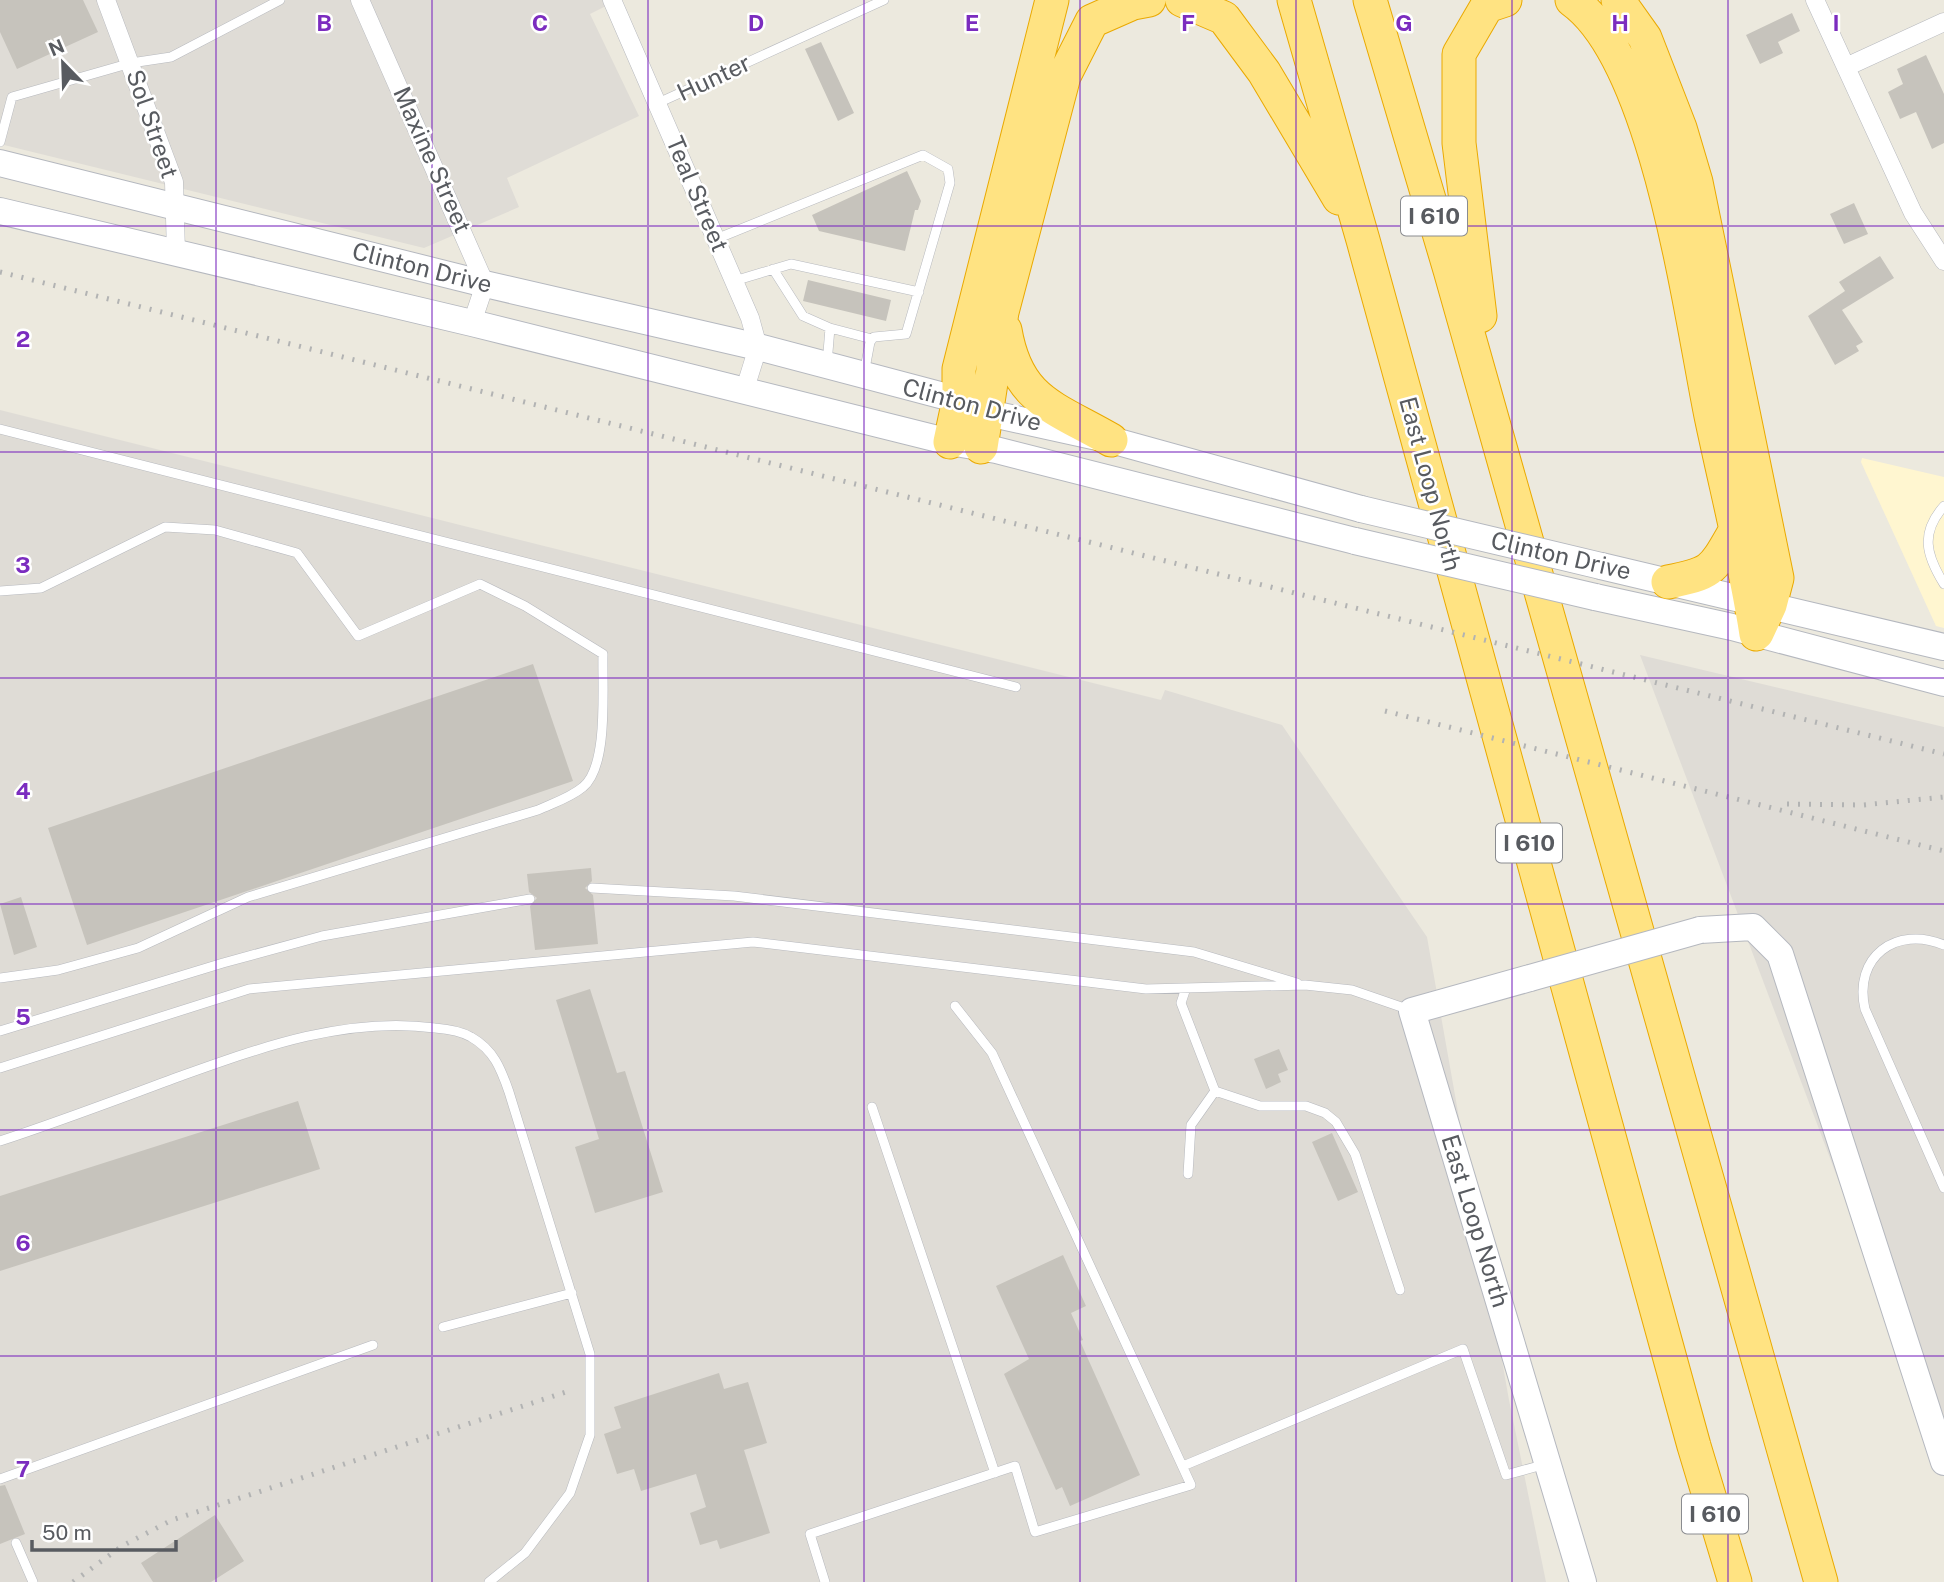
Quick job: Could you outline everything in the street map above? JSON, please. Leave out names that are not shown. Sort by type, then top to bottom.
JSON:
[{"type":"highway","points":[[974,406],[958,369],[1052,0]]},
{"type":"highway","points":[[966,444],[1064,76],[1092,22],[1133,3],[1149,0]]},
{"type":"highway","points":[[1182,0],[1224,18],[1264,72],[1363,240]]},
{"type":"highway","name":"East Loop North","points":[[1294,0],[1363,240],[1694,1446],[1735,1582]]},
{"type":"highway","name":"I 610","points":[[1370,0],[1450,270],[1821,1582]]},
{"type":"highway","points":[[1494,433],[1459,143],[1459,54],[1487,6],[1505,0]]},
{"type":"highway","points":[[1572,0],[1601,26],[1619,57],[1662,179],[1735,531],[1759,613]]},
{"type":"highway","points":[[1618,0],[1645,38],[1680,128],[1696,182],[1777,578],[1759,613]]},
{"type":"highway","points":[[1002,312],[1010,361],[1030,393],[1111,440]]},
{"type":"highway","points":[[1668,582],[1703,575],[1716,565],[1735,531]]},
{"type":"highway","points":[[1694,1446],[1714,1582]]},
{"type":"main road","name":"Clinton Drive","points":[[0,163],[485,284],[758,347],[1361,509],[1668,582],[1759,613],[1944,683]]},
{"type":"main road","name":"Clinton Drive","points":[[0,211],[472,323],[1354,541],[1595,597],[1759,613],[1943,644]]},
{"type":"main road","points":[[1412,1011],[1699,930],[1753,927],[1780,954],[1944,1462]]},
{"type":"main road","name":"East Loop North","points":[[1412,1011],[1583,1582]]},
{"type":"street","name":"Sol Street","points":[[106,0],[174,182],[176,253]]},
{"type":"street","name":"Maxine Street","points":[[360,0],[485,284]]},
{"type":"street","name":"Teal Street","points":[[612,0],[734,281],[758,347]]},
{"type":"street","points":[[1815,0],[1913,213],[1944,261]]},
{"type":"street","points":[[1846,67],[1944,22]]},
{"type":"street","points":[[472,323],[485,284]]},
{"type":"street","points":[[744,392],[758,347]]},
{"type":"lane","points":[[0,142],[12,97],[131,63],[171,58],[280,0]]},
{"type":"lane","name":"Hunter","points":[[658,103],[884,0]]},
{"type":"lane","points":[[716,239],[923,155],[948,169],[950,183],[906,334],[872,339],[830,328],[803,316],[773,269]]},
{"type":"lane","points":[[734,281],[792,264],[919,292]]},
{"type":"lane","points":[[827,366],[830,328]]},
{"type":"lane","points":[[864,376],[872,339]]},
{"type":"lane","points":[[0,430],[1017,687]]},
{"type":"lane","points":[[1944,506],[1928,527],[1926,545],[1944,584]]},
{"type":"lane","points":[[0,591],[41,588],[165,527],[215,530],[297,553],[358,636],[480,584],[525,606],[603,653],[601,750],[586,786],[567,798],[538,810],[248,897],[138,948],[58,970],[0,978]]},
{"type":"lane","points":[[593,888],[734,896],[1194,952],[1305,985]]},
{"type":"lane","points":[[0,1031],[322,936],[530,899]]},
{"type":"lane","points":[[1944,945],[1912,938],[1891,946],[1872,957],[1863,974],[1861,991],[1865,1009],[1944,1188]]},
{"type":"lane","points":[[0,1068],[249,989],[753,942],[1146,989],[1305,985],[1352,990],[1412,1011]]},
{"type":"lane","points":[[1186,988],[1181,1003],[1215,1091]]},
{"type":"lane","points":[[825,1582],[810,1534],[1015,1466],[1035,1532],[1192,1485],[992,1053],[955,1006]]},
{"type":"lane","points":[[0,1141],[252,1051],[312,1035],[371,1025],[410,1024],[470,1035],[498,1060],[590,1354],[590,1435],[570,1493],[525,1553],[489,1582]]},
{"type":"lane","points":[[1188,1174],[1191,1125],[1215,1091]]},
{"type":"lane","points":[[1215,1091],[1260,1105],[1306,1106],[1325,1113],[1336,1122],[1355,1154],[1400,1290]]},
{"type":"lane","points":[[872,1107],[995,1473]]},
{"type":"lane","points":[[443,1327],[572,1293]]},
{"type":"lane","points":[[0,1479],[373,1345]]},
{"type":"lane","points":[[1183,1466],[1463,1349],[1506,1475],[1549,1463]]},
{"type":"lane","points":[[16,1543],[33,1582]]},
{"type":"shaded area","points":[[0,0],[618,0],[590,14],[639,116],[507,178],[519,207],[424,248],[0,144]]},
{"type":"shaded area","points":[[0,410],[1161,700],[1165,690],[1282,725],[1427,937],[1509,1400],[1546,1582],[0,1582]]},
{"type":"shaded area","points":[[1862,458],[1944,477],[1944,628],[1936,626],[1861,462]]},
{"type":"shaded area","points":[[1640,655],[1944,727],[1944,1460],[1916,1386]]},
{"type":"building","points":[[0,0],[83,0],[98,32],[17,69],[0,32]]},
{"type":"building","points":[[1792,13],[1800,31],[1778,42],[1783,53],[1760,64],[1746,35]]},
{"type":"building","points":[[821,42],[854,113],[838,121],[805,49]]},
{"type":"building","points":[[1926,55],[1944,94],[1944,143],[1932,149],[1916,112],[1900,119],[1888,92],[1903,84],[1897,69]]},
{"type":"building","points":[[907,171],[921,201],[918,210],[915,210],[905,251],[819,231],[812,215]]},
{"type":"building","points":[[1854,203],[1868,234],[1844,244],[1830,214]]},
{"type":"building","points":[[1880,256],[1894,278],[1842,310],[1863,342],[1856,346],[1859,351],[1835,365],[1808,316],[1845,291],[1839,282]]},
{"type":"building","points":[[808,280],[891,300],[886,321],[803,301]]},
{"type":"building","points":[[533,664],[573,781],[87,945],[48,828]]},
{"type":"building","points":[[591,868],[592,881],[585,888],[593,895],[598,944],[535,950],[530,906],[537,898],[529,892],[527,874]]},
{"type":"building","points":[[21,897],[37,947],[14,955],[0,904]]},
{"type":"building","points":[[590,989],[617,1073],[625,1071],[663,1192],[595,1213],[575,1147],[599,1139],[556,1000]]},
{"type":"building","points":[[1279,1049],[1288,1070],[1278,1074],[1281,1082],[1266,1089],[1254,1059]]},
{"type":"building","points":[[298,1101],[320,1169],[0,1271],[0,1196]]},
{"type":"building","points":[[1332,1133],[1358,1192],[1338,1201],[1312,1142]]},
{"type":"building","points":[[1063,1255],[1086,1306],[1071,1313],[1083,1340],[1080,1341],[1140,1475],[1070,1506],[1062,1487],[1056,1490],[1004,1374],[1029,1359],[996,1286]]},
{"type":"building","points":[[719,1373],[724,1389],[748,1382],[767,1443],[744,1450],[770,1533],[720,1549],[717,1540],[700,1545],[690,1513],[706,1507],[696,1474],[641,1491],[634,1469],[617,1474],[604,1434],[621,1428],[614,1407]]},
{"type":"building","points":[[5,1485],[25,1534],[0,1544],[0,1486]]},
{"type":"building","points":[[215,1515],[244,1561],[211,1582],[153,1582],[141,1563]]},
{"type":"railway","points":[[0,272],[1944,754]]},
{"type":"railway","points":[[1385,711],[1944,851]]},
{"type":"railway","points":[[1787,804],[1863,805],[1944,797]]},
{"type":"railway","points":[[73,1582],[122,1546],[172,1520],[566,1392]]}]
